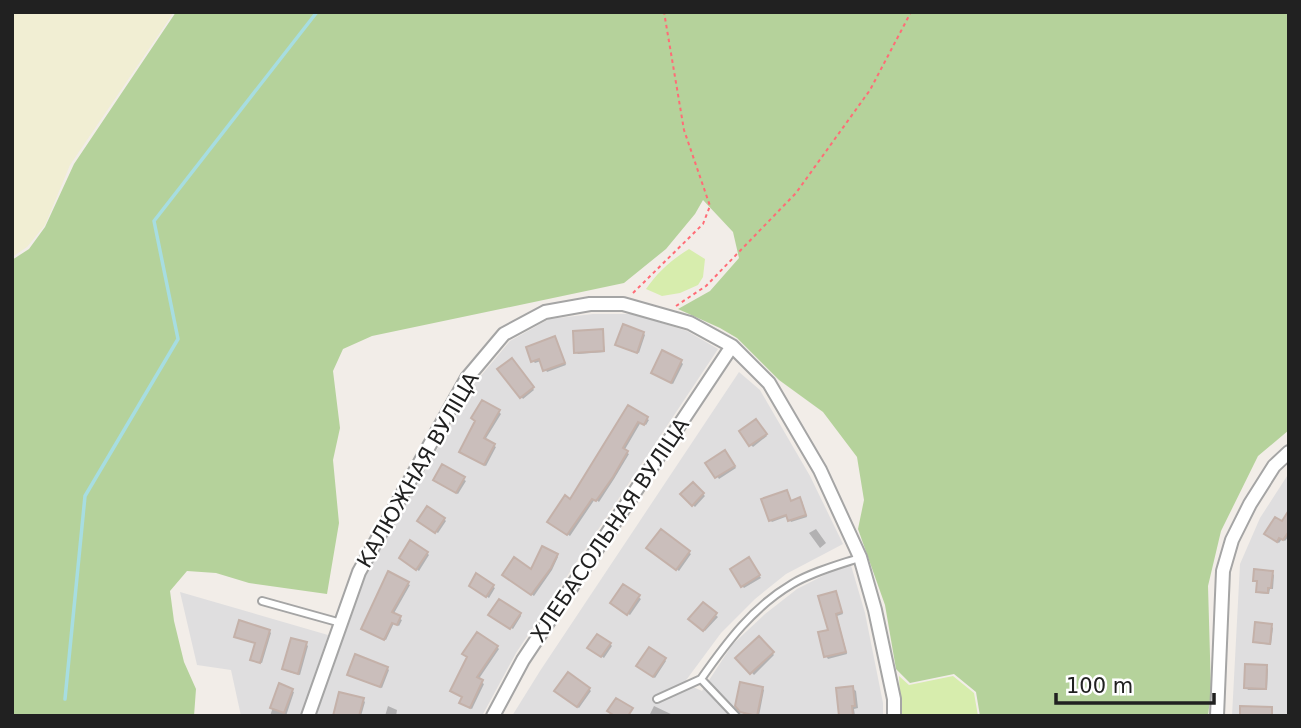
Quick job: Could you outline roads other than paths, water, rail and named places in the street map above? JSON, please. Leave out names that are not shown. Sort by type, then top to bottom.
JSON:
[{"type":"street","name":"КАЛЮЖНАЯ ВУЛІЦА","points":[[308,716],[359,572],[467,378],[504,334],[545,312],[590,304],[623,304],[690,323],[732,346],[769,383],[820,470],[860,557],[875,610],[894,699],[894,716]]},
{"type":"street","name":"ХЛЕБАСОЛЬНАЯ ВУЛІЦА","points":[[493,716],[523,660],[732,346]]},
{"type":"street","points":[[1217,716],[1223,571],[1231,540],[1274,466],[1289,452]]},
{"type":"lane","points":[[657,699],[701,679],[728,640],[760,607],[794,583],[860,557]]},
{"type":"lane","points":[[262,601],[341,623]]},
{"type":"lane","points":[[701,679],[736,716]]},
{"type":"waterway","points":[[65,699],[85,496],[178,339],[154,221],[317,12]]}]
